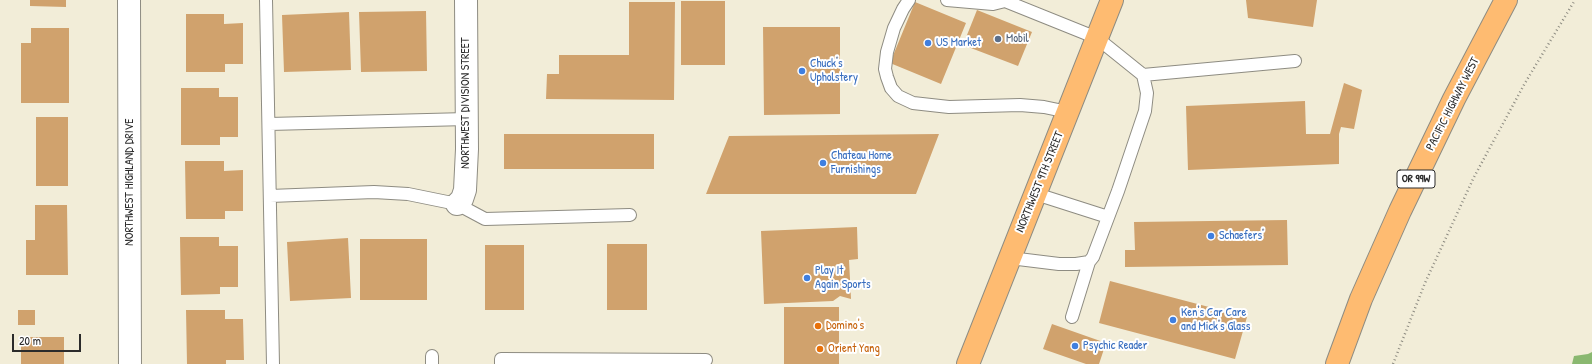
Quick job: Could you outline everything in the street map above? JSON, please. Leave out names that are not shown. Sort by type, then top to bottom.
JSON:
[{"type":"main road","name":"NORTHWEST 9TH STREET","points":[[968,364],[1112,0]]},
{"type":"main road","name":"PACIFIC HIGHWAY WEST","points":[[1337,364],[1362,299],[1400,211],[1454,99],[1506,0]]},
{"type":"street","name":"NORTHWEST HIGHLAND DRIVE","points":[[130,0],[130,364]]},
{"type":"street","name":"NORTHWEST DIVISION STREET","points":[[457,204],[462,199],[465,190],[467,119],[466,0]]},
{"type":"lane","points":[[266,0],[273,364]]},
{"type":"lane","points":[[909,0],[894,28],[887,52],[885,69],[891,88],[898,96],[914,103],[949,107],[1020,105],[1044,107],[1068,112]]},
{"type":"lane","points":[[947,0],[993,4],[1007,1],[1097,38],[1143,75],[1147,93],[1145,111],[1108,217],[1093,257],[1089,262],[1072,317]]},
{"type":"lane","points":[[1143,75],[1295,61]]},
{"type":"lane","points":[[269,124],[467,119]]},
{"type":"lane","points":[[270,196],[374,192],[408,194],[457,204],[485,219],[630,215]]},
{"type":"lane","points":[[1036,194],[1108,217]]},
{"type":"lane","points":[[1010,258],[1059,264],[1089,262]]},
{"type":"lane","points":[[501,364],[501,359],[706,360]]},
{"type":"path","points":[[1393,364],[1425,283],[1474,178],[1525,83],[1574,0]]},
{"type":"green space","points":[[1592,352],[1592,364],[1572,364],[1574,356]]},
{"type":"building","points":[[30,0],[66,0],[66,7],[30,6]]},
{"type":"building","points":[[1246,0],[1317,0],[1313,27],[1248,18]]},
{"type":"building","points":[[681,1],[725,1],[725,65],[681,65]]},
{"type":"building","points":[[629,2],[675,2],[674,100],[546,99],[547,74],[559,74],[559,55],[629,55]]},
{"type":"building","name":"US Market","points":[[915,2],[966,23],[941,84],[890,63]]},
{"type":"building","name":"Mobil","points":[[977,10],[1032,32],[1018,66],[963,45]]},
{"type":"building","points":[[426,11],[427,71],[361,72],[359,12]]},
{"type":"building","points":[[349,12],[351,70],[284,72],[282,15]]},
{"type":"building","points":[[186,14],[224,14],[224,24],[243,23],[243,64],[225,64],[225,72],[186,72]]},
{"type":"building","name":"Chuck's Upholstery","points":[[763,27],[840,27],[840,114],[764,115]]},
{"type":"building","points":[[31,28],[69,28],[69,103],[21,103],[21,43],[31,43]]},
{"type":"building","points":[[1344,83],[1362,90],[1354,129],[1341,127],[1339,134],[1339,164],[1188,170],[1186,106],[1305,101],[1306,134],[1330,134]]},
{"type":"building","points":[[181,88],[219,88],[219,97],[238,97],[238,137],[220,137],[220,145],[181,145]]},
{"type":"building","points":[[36,117],[68,117],[68,186],[36,186]]},
{"type":"building","points":[[504,134],[654,134],[654,169],[504,169]]},
{"type":"building","name":"Chateau Home Furnishings","points":[[939,134],[916,194],[706,194],[729,136]]},
{"type":"building","points":[[185,161],[224,161],[224,171],[243,170],[243,211],[225,211],[225,219],[186,219]]},
{"type":"building","points":[[35,205],[67,205],[68,275],[26,275],[26,240],[35,240]]},
{"type":"building","name":"Schaefers'","points":[[1287,220],[1288,265],[1125,267],[1125,250],[1135,250],[1134,222]]},
{"type":"building","name":"Play It Again Sports","points":[[857,227],[858,259],[849,260],[851,299],[840,296],[833,301],[764,304],[761,231]]},
{"type":"building","points":[[180,237],[219,237],[219,246],[238,246],[238,287],[220,287],[220,294],[181,295]]},
{"type":"building","points":[[348,238],[351,298],[290,301],[287,242]]},
{"type":"building","points":[[360,239],[427,239],[427,300],[360,300]]},
{"type":"building","points":[[607,244],[647,244],[647,310],[607,310]]},
{"type":"building","points":[[485,245],[524,245],[524,310],[485,310]]},
{"type":"building","name":"Ken's Car Care and Mick's Glass","points":[[1110,281],[1247,317],[1235,359],[1099,323]]},
{"type":"building","points":[[784,307],[839,307],[839,364],[784,364]]},
{"type":"building","points":[[18,310],[35,310],[35,325],[18,325]]},
{"type":"building","points":[[186,310],[225,310],[225,319],[243,319],[244,360],[226,360],[226,364],[187,364]]},
{"type":"building","name":"Psychic Reader","points":[[1052,324],[1106,343],[1099,364],[1086,364],[1043,349]]},
{"type":"building","points":[[21,337],[64,337],[64,364],[21,364]]},
{"type":"place","name":"Mobil","points":[[998,39]]},
{"type":"place","name":"US Market","points":[[928,43]]},
{"type":"place","name":"Chuck's Upholstery","points":[[802,71]]},
{"type":"place","name":"Chateau Home Furnishings","points":[[823,163]]},
{"type":"place","name":"Schaefers'","points":[[1211,236]]},
{"type":"place","name":"Play It Again Sports","points":[[807,278]]},
{"type":"place","name":"Ken's Car Care and Mick's Glass","points":[[1173,320]]},
{"type":"place","name":"Domino's","points":[[818,326]]},
{"type":"place","name":"Psychic Reader","points":[[1075,346]]},
{"type":"place","name":"Orient Yang","points":[[820,349]]}]
